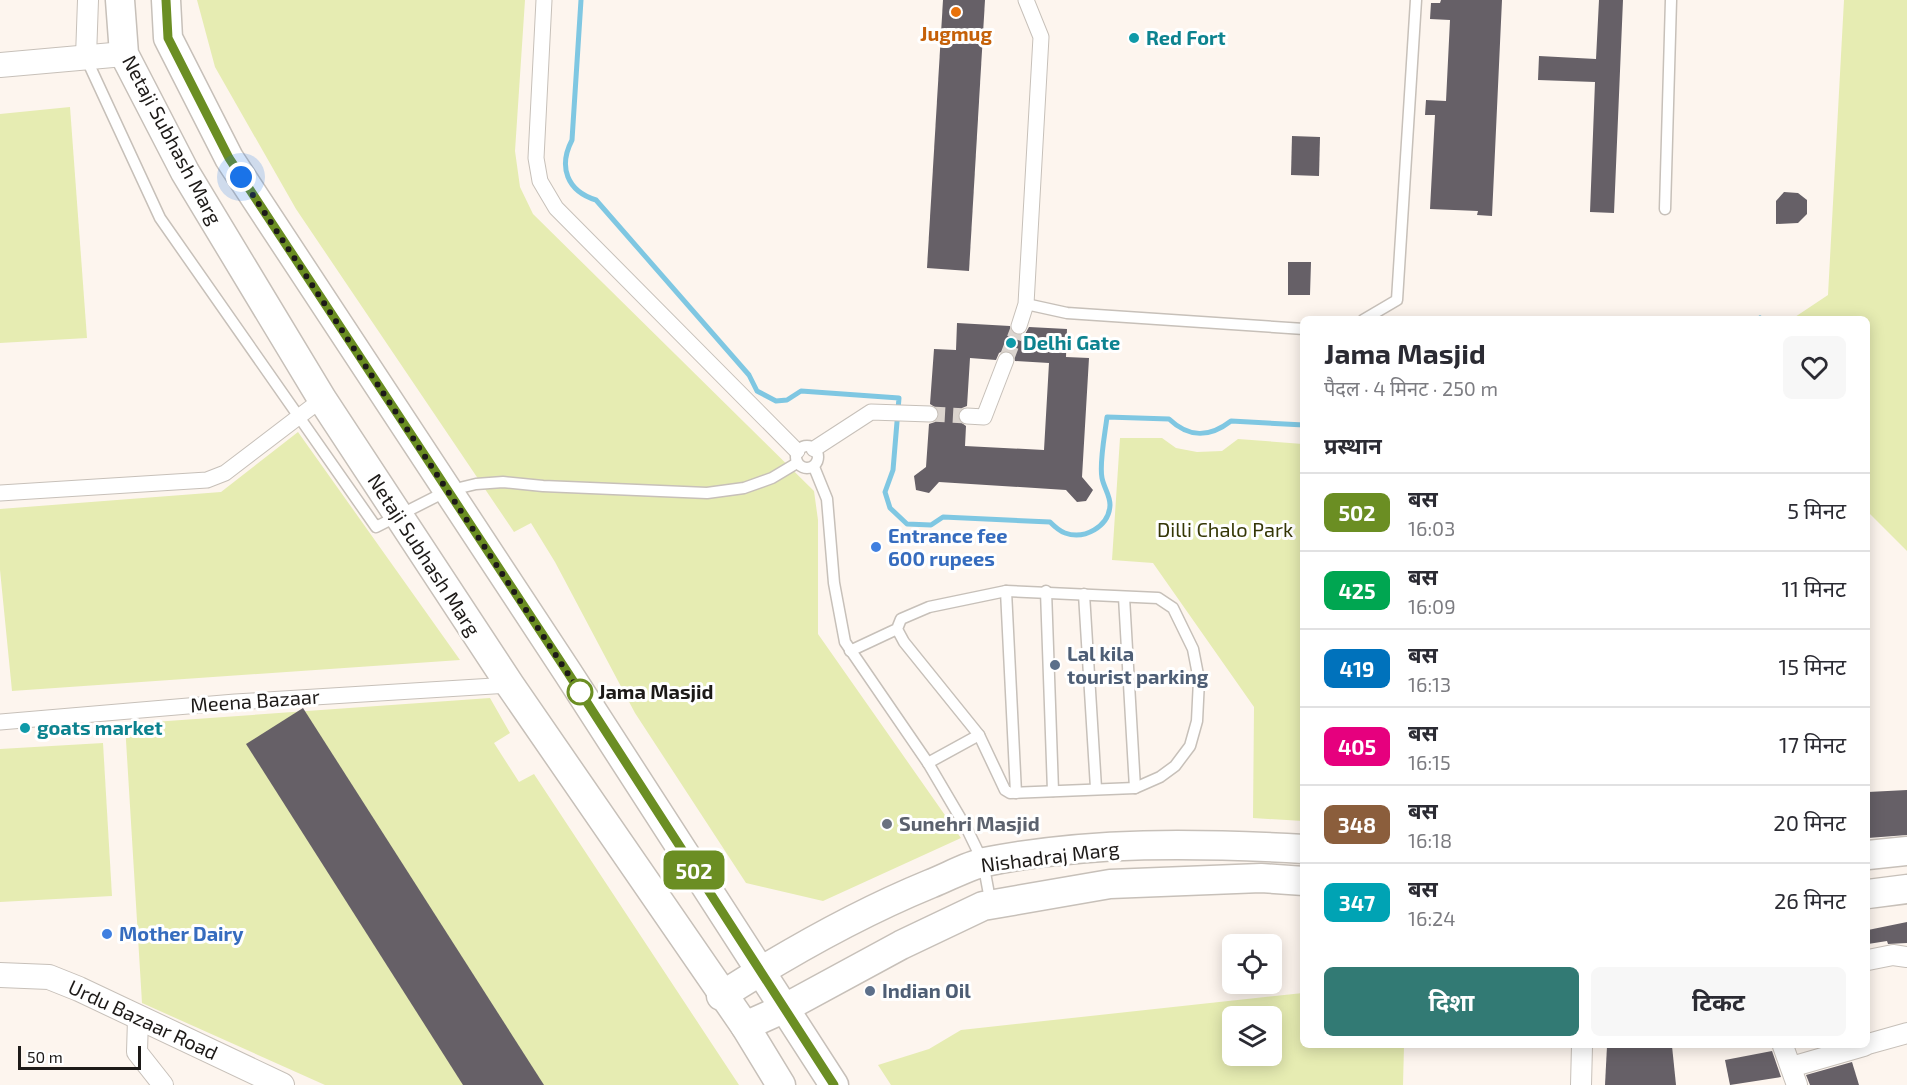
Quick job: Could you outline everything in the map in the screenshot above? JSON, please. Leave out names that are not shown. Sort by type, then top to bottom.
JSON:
[{"type":"main road","name":"Netaji Subhash Marg","points":[[120,0],[124,54],[185,172],[322,399],[510,685],[721,996],[745,1026],[781,1085]]},
{"type":"main road","points":[[166,0],[168,38],[229,158],[568,673],[834,1085]]},
{"type":"main road","name":"Nishadraj Marg","points":[[721,996],[759,971],[873,907],[983,862],[1104,846],[1256,846],[1300,849]]},
{"type":"main road","points":[[1870,855],[1907,851]]},
{"type":"main road","name":"Nishadraj Marg","points":[[745,1026],[783,1009],[901,945],[991,905],[1110,885],[1261,878],[1300,881]]},
{"type":"main road","points":[[1870,894],[1907,889]]},
{"type":"street","points":[[86,57],[88,0]]},
{"type":"street","points":[[544,0],[536,158],[540,181],[556,208],[797,457]]},
{"type":"street","points":[[1019,326],[1026,304],[1041,37],[1026,0]]},
{"type":"street","points":[[0,65],[124,54]]},
{"type":"street","points":[[967,416],[984,417],[1006,360]]},
{"type":"street","points":[[0,493],[207,480],[225,473],[322,399]]},
{"type":"street","points":[[814,449],[871,412],[922,414]]},
{"type":"street","name":"Meena Bazaar","points":[[0,722],[235,702],[510,685]]},
{"type":"street","points":[[1870,960],[1893,955],[1907,957]]},
{"type":"street","name":"Urdu Bazaar Road","points":[[0,975],[49,977],[79,988],[138,1019],[282,1085]]},
{"type":"street","points":[[138,1019],[137,1052],[163,1085]]},
{"type":"street","points":[[1870,1044],[1907,1033]]},
{"type":"street","points":[[1581,1085],[1582,1048]]},
{"type":"street","points":[[1784,1048],[1794,1076],[1859,1048]]},
{"type":"lane","points":[[1370,316],[1397,300],[1416,0]]},
{"type":"lane","points":[[1665,208],[1671,0]]},
{"type":"lane","points":[[86,57],[160,218],[376,527],[447,491],[476,484],[502,482],[707,493],[744,488],[772,477],[797,457],[806,446],[814,449],[818,459],[814,467],[826,499],[834,584],[842,630],[850,651],[928,763],[983,862],[991,905]]},
{"type":"lane","points":[[1026,304],[1067,313],[1300,329]]},
{"type":"lane","points":[[797,457],[802,468],[814,467]]},
{"type":"lane","points":[[1006,591],[1016,794]]},
{"type":"lane","points":[[1006,591],[1046,591],[1158,598],[1173,608],[1193,649],[1199,680],[1197,722],[1190,747],[1175,766],[1160,777],[1135,788],[1096,788],[1016,794],[1005,790],[979,735],[904,642],[897,629],[901,618],[929,607],[1006,591]]},
{"type":"lane","points":[[1046,591],[1053,791]]},
{"type":"lane","points":[[1084,594],[1096,788]]},
{"type":"lane","points":[[1124,597],[1135,788]]},
{"type":"lane","points":[[850,651],[871,639],[897,629]]},
{"type":"lane","points":[[928,763],[979,735]]},
{"type":"green space","points":[[197,0],[525,0],[515,151],[520,187],[533,214],[814,491],[818,520],[818,634],[961,838],[823,901],[746,883],[635,713],[555,562],[531,523],[514,532],[296,209],[215,67]]},
{"type":"green space","points":[[1844,0],[1907,0],[1907,551],[1870,514],[1870,316],[1796,316],[1828,295]]},
{"type":"green space","points":[[70,107],[87,338],[0,343],[0,114]]},
{"type":"green space","points":[[298,432],[460,660],[12,691],[0,570],[0,509],[221,492]]},
{"type":"green space","name":"Dilli Chalo Park","points":[[1120,438],[1162,438],[1176,448],[1197,452],[1222,451],[1238,439],[1300,444],[1300,821],[1253,818],[1254,707],[1153,563],[1112,560]]},
{"type":"green space","points":[[490,698],[510,733],[494,743],[519,782],[534,774],[739,1085],[325,1085],[142,1003],[125,724]]},
{"type":"green space","points":[[103,743],[112,896],[0,902],[0,749]]},
{"type":"green space","points":[[1300,993],[1300,1048],[1404,1048],[1403,1085],[891,1085],[878,1065],[929,1049],[961,1030]]},
{"type":"building","points":[[943,0],[985,0],[969,271],[927,268]]},
{"type":"building","points":[[1441,0],[1502,0],[1492,216],[1477,215],[1478,211],[1430,209],[1435,115],[1425,115],[1426,100],[1446,101],[1450,20],[1430,19],[1431,3],[1440,3]]},
{"type":"building","points":[[1599,0],[1623,0],[1614,213],[1590,212],[1595,82],[1538,80],[1539,56],[1596,59]]},
{"type":"building","points":[[1292,136],[1320,137],[1319,176],[1291,175]]},
{"type":"building","points":[[1784,192],[1798,193],[1807,200],[1807,214],[1798,223],[1776,224],[1776,201]]},
{"type":"building","points":[[1288,262],[1311,262],[1310,295],[1288,295]]},
{"type":"building","points":[[957,323],[1010,326],[1011,332],[1017,335],[1025,334],[1029,327],[1067,329],[1066,357],[1089,358],[1082,477],[1093,490],[1086,501],[1077,502],[1066,490],[939,482],[929,493],[916,490],[914,476],[926,467],[929,424],[935,422],[940,415],[938,409],[930,404],[934,349],[956,350]],"holes":[[[1005,350],[1013,353],[1015,361],[1049,363],[1044,450],[965,446],[966,426],[959,421],[957,415],[962,408],[967,406],[970,358],[996,360],[999,353]]]},
{"type":"building","points":[[303,708],[544,1085],[463,1085],[246,744]]},
{"type":"building","points":[[1907,790],[1907,835],[1870,838],[1870,792]]},
{"type":"building","points":[[1907,922],[1907,943],[1888,944],[1887,941],[1870,944],[1870,930]]},
{"type":"building","points":[[1607,1048],[1672,1048],[1676,1085],[1605,1085]]},
{"type":"building","points":[[1772,1051],[1781,1077],[1730,1085],[1725,1060]]},
{"type":"building","points":[[1852,1062],[1859,1085],[1810,1085],[1806,1075]]},
{"type":"waterway","points":[[581,0],[572,140],[566,160],[568,177],[572,184],[578,191],[596,200],[749,375],[757,391],[776,401],[787,400],[801,391],[899,398],[893,470],[885,492],[890,508],[907,524],[931,525],[943,517],[1050,522],[1061,531],[1072,535],[1094,530],[1105,520],[1110,505],[1101,472],[1107,417],[1169,419],[1184,430],[1199,434],[1215,431],[1231,421],[1300,425]]},
{"type":"tunnel","points":[[1006,360],[1019,326]]},
{"type":"tunnel","points":[[930,414],[967,416]]},
{"type":"bus line","name":"502","points":[[166,0],[168,38],[229,158],[568,673],[834,1085]]},
{"type":"place","name":"Jugmug","points":[[956,12]]},
{"type":"place","name":"Red Fort","points":[[1134,38]]},
{"type":"place","name":"Delhi Gate","points":[[1011,343]]},
{"type":"place","name":"Entrance fee 600 rupees","points":[[876,547]]},
{"type":"place","name":"Lal kila tourist parking","points":[[1055,665]]},
{"type":"place","name":"Jama Masjid","points":[[580,692]]},
{"type":"place","name":"goats market","points":[[25,728]]},
{"type":"place","name":"Sunehri Masjid","points":[[887,824]]},
{"type":"place","name":"Mother Dairy","points":[[107,934]]},
{"type":"place","name":"Indian Oil","points":[[870,991]]},
{"type":"route","points":[[241,177],[580,692]]}]
